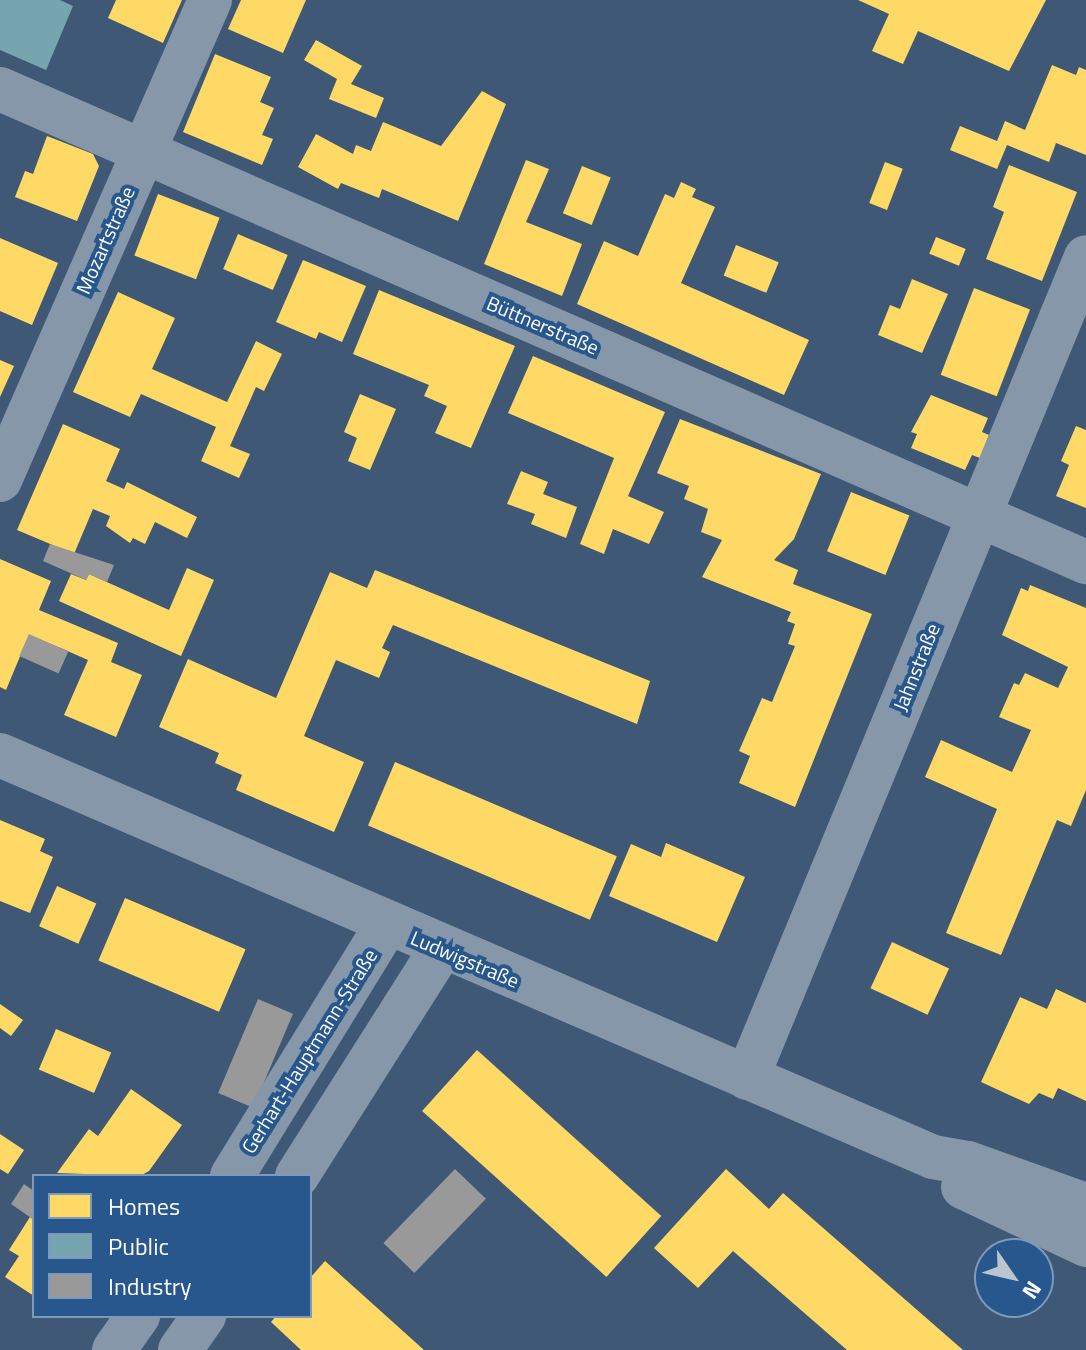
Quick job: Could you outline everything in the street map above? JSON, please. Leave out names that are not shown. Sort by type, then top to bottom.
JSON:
[{"type":"street","name":"Mozartstraße","points":[[0,480],[210,0]]},
{"type":"street","name":"Büttnerstraße","points":[[0,89],[1086,562]]},
{"type":"street","name":"Jahnstraße","points":[[747,1078],[1086,257]]},
{"type":"street","name":"Ludwigstraße","points":[[0,755],[386,926],[933,1157],[968,1163],[1086,1205]]},
{"type":"street","name":"Gerhart-Hauptmann-Straße","points":[[233,1174],[386,926]]},
{"type":"street","points":[[298,1174],[441,949]]},
{"type":"street","name":"Ludwigstraße","points":[[933,1157],[959,1186],[1086,1245]]},
{"type":"street","points":[[114,1350],[137,1318]]},
{"type":"street","points":[[180,1350],[203,1318]]},
{"type":"building: Homes","points":[[116,0],[182,0],[163,43],[108,18]]},
{"type":"building: Homes","points":[[241,0],[306,0],[283,53],[228,29]]},
{"type":"building: Homes","points":[[858,0],[1046,0],[1009,71],[918,31],[903,64],[872,51],[889,14]]},
{"type":"building: Homes","points":[[316,40],[362,66],[351,84],[384,98],[376,118],[329,99],[337,79],[304,60]]},
{"type":"building: Homes","points":[[215,54],[271,77],[260,102],[274,108],[262,135],[273,139],[262,165],[183,132]]},
{"type":"building: Homes","points":[[1052,65],[1076,75],[1079,67],[1086,70],[1086,155],[1056,143],[1049,162],[1007,145],[997,169],[950,150],[960,126],[997,141],[1005,121],[1025,130]]},
{"type":"building: Homes","points":[[482,91],[506,104],[458,221],[382,189],[379,198],[341,183],[338,189],[298,167],[316,134],[353,154],[356,145],[371,151],[383,122],[441,146]]},
{"type":"building: Homes","points":[[47,136],[93,154],[99,166],[77,221],[15,197],[25,171],[33,174]]},
{"type":"building: Homes","points":[[526,160],[549,169],[526,222],[582,244],[562,296],[484,264]]},
{"type":"building: Homes","points":[[885,162],[903,169],[887,210],[869,203]]},
{"type":"building: Homes","points":[[1009,165],[1077,192],[1042,281],[986,259],[1004,212],[993,207]]},
{"type":"building: Homes","points":[[582,166],[611,178],[592,225],[563,213]]},
{"type":"building: Homes","points":[[681,182],[696,189],[692,197],[715,207],[681,283],[809,340],[784,395],[577,304],[604,241],[638,256],[665,194],[674,198]]},
{"type":"building: Homes","points":[[158,194],[220,218],[196,279],[134,256]]},
{"type":"building: Homes","points":[[238,234],[288,255],[273,290],[223,269]]},
{"type":"building: Homes","points":[[936,237],[966,249],[959,266],[929,254]]},
{"type":"building: Homes","points":[[0,238],[58,263],[32,325],[0,311]]},
{"type":"building: Homes","points":[[736,245],[779,262],[766,293],[724,276]]},
{"type":"building: Homes","points":[[303,260],[366,286],[342,342],[319,332],[316,339],[276,322]]},
{"type":"building: Homes","points":[[912,279],[948,294],[922,353],[878,335],[890,305],[900,309]]},
{"type":"building: Homes","points":[[974,288],[1030,310],[997,396],[941,375]]},
{"type":"building: Homes","points":[[379,290],[515,346],[471,448],[435,433],[447,406],[424,396],[429,385],[353,354]]},
{"type":"building: Homes","points":[[118,292],[175,318],[152,369],[227,402],[256,341],[282,354],[264,391],[256,387],[230,446],[250,454],[239,478],[201,461],[216,427],[141,394],[130,417],[73,392]]},
{"type":"building: Homes","points":[[533,356],[665,412],[628,496],[664,512],[649,544],[613,529],[604,554],[580,544],[614,458],[508,413]]},
{"type":"building: Homes","points":[[0,360],[14,366],[0,397]]},
{"type":"building: Homes","points":[[360,394],[396,409],[370,470],[348,461],[357,438],[344,432]]},
{"type":"building: Homes","points":[[931,395],[988,418],[982,432],[989,435],[980,458],[972,455],[965,470],[911,448],[917,434],[911,432]]},
{"type":"building: Homes","points":[[680,419],[821,474],[794,539],[774,560],[798,570],[793,584],[872,614],[795,807],[739,783],[750,756],[739,751],[762,698],[772,702],[795,646],[788,644],[795,624],[787,621],[791,612],[702,577],[722,540],[701,532],[708,509],[684,499],[689,486],[657,473]]},
{"type":"building: Homes","points":[[63,424],[120,449],[106,481],[124,489],[127,482],[197,517],[187,538],[155,522],[145,544],[133,538],[130,543],[106,526],[110,516],[93,509],[74,554],[17,530]]},
{"type":"building: Homes","points":[[1076,426],[1086,430],[1086,508],[1056,496],[1069,465],[1061,461]]},
{"type":"building: Homes","points":[[521,471],[548,482],[543,494],[577,507],[566,538],[531,524],[535,514],[507,504]]},
{"type":"building: Homes","points":[[851,492],[909,516],[885,575],[827,551]]},
{"type":"building: Homes","points":[[0,559],[51,581],[39,610],[118,643],[111,662],[142,675],[116,737],[64,715],[88,660],[63,649],[29,635],[6,690],[0,687]]},
{"type":"building: Homes","points":[[187,568],[214,580],[181,656],[59,601],[71,574],[86,580],[89,574],[169,610]]},
{"type":"building: Homes","points":[[375,570],[650,681],[637,724],[393,625],[382,648],[390,652],[379,678],[336,660],[304,736],[364,762],[334,832],[236,790],[242,775],[215,763],[219,753],[159,727],[188,659],[276,698],[330,572],[367,588]]},
{"type":"building: Homes","points":[[1030,585],[1086,608],[1086,790],[1071,826],[1057,820],[1001,955],[946,933],[997,809],[925,777],[941,740],[1012,772],[1031,730],[999,717],[1014,683],[1019,685],[1025,673],[1058,688],[1068,667],[1002,635],[1021,588],[1028,591]]},
{"type":"building: Homes","points":[[395,762],[617,856],[590,920],[368,826]]},
{"type":"building: Homes","points":[[0,820],[45,839],[40,851],[53,857],[30,913],[0,901]]},
{"type":"building: Homes","points":[[666,843],[745,877],[717,942],[609,896],[631,844],[661,857]]},
{"type":"building: Homes","points":[[57,886],[96,903],[78,944],[39,926]]},
{"type":"building: Homes","points":[[125,898],[246,949],[219,1012],[98,961]]},
{"type":"building: Homes","points":[[892,942],[949,969],[928,1015],[870,988]]},
{"type":"building: Homes","points":[[1056,989],[1086,1003],[1086,1101],[1058,1088],[1053,1099],[1039,1093],[1029,1104],[981,1082],[1020,997],[1047,1009]]},
{"type":"building: Homes","points":[[0,1004],[23,1020],[11,1036],[0,1028]]},
{"type":"building: Homes","points":[[56,1029],[111,1052],[94,1093],[39,1070]]},
{"type":"building: Homes","points":[[477,1050],[661,1216],[606,1277],[422,1111]]},
{"type":"building: Homes","points":[[131,1089],[182,1125],[144,1174],[57,1173],[89,1129],[98,1136]]},
{"type":"building: Homes","points":[[0,1134],[24,1150],[8,1174],[0,1169]]},
{"type":"building: Homes","points":[[726,1169],[769,1209],[783,1193],[963,1350],[847,1350],[733,1251],[698,1288],[654,1248]]},
{"type":"building: Homes","points":[[30,1217],[32,1295],[5,1277],[19,1256],[9,1250]]},
{"type":"building: Homes","points":[[325,1261],[424,1350],[301,1350],[271,1322],[274,1318],[312,1318],[312,1276]]},
{"type":"building: Public","points":[[0,0],[60,0],[73,6],[46,70],[0,50]]},
{"type":"building: Industry","points":[[50,544],[114,565],[107,582],[89,574],[86,580],[43,561]]},
{"type":"building: Industry","points":[[29,634],[68,651],[59,673],[19,656]]},
{"type":"building: Industry","points":[[258,999],[293,1014],[253,1108],[218,1093]]},
{"type":"building: Industry","points":[[455,1169],[486,1199],[414,1273],[383,1243]]},
{"type":"building: Industry","points":[[24,1184],[32,1190],[32,1219],[11,1204]]}]
